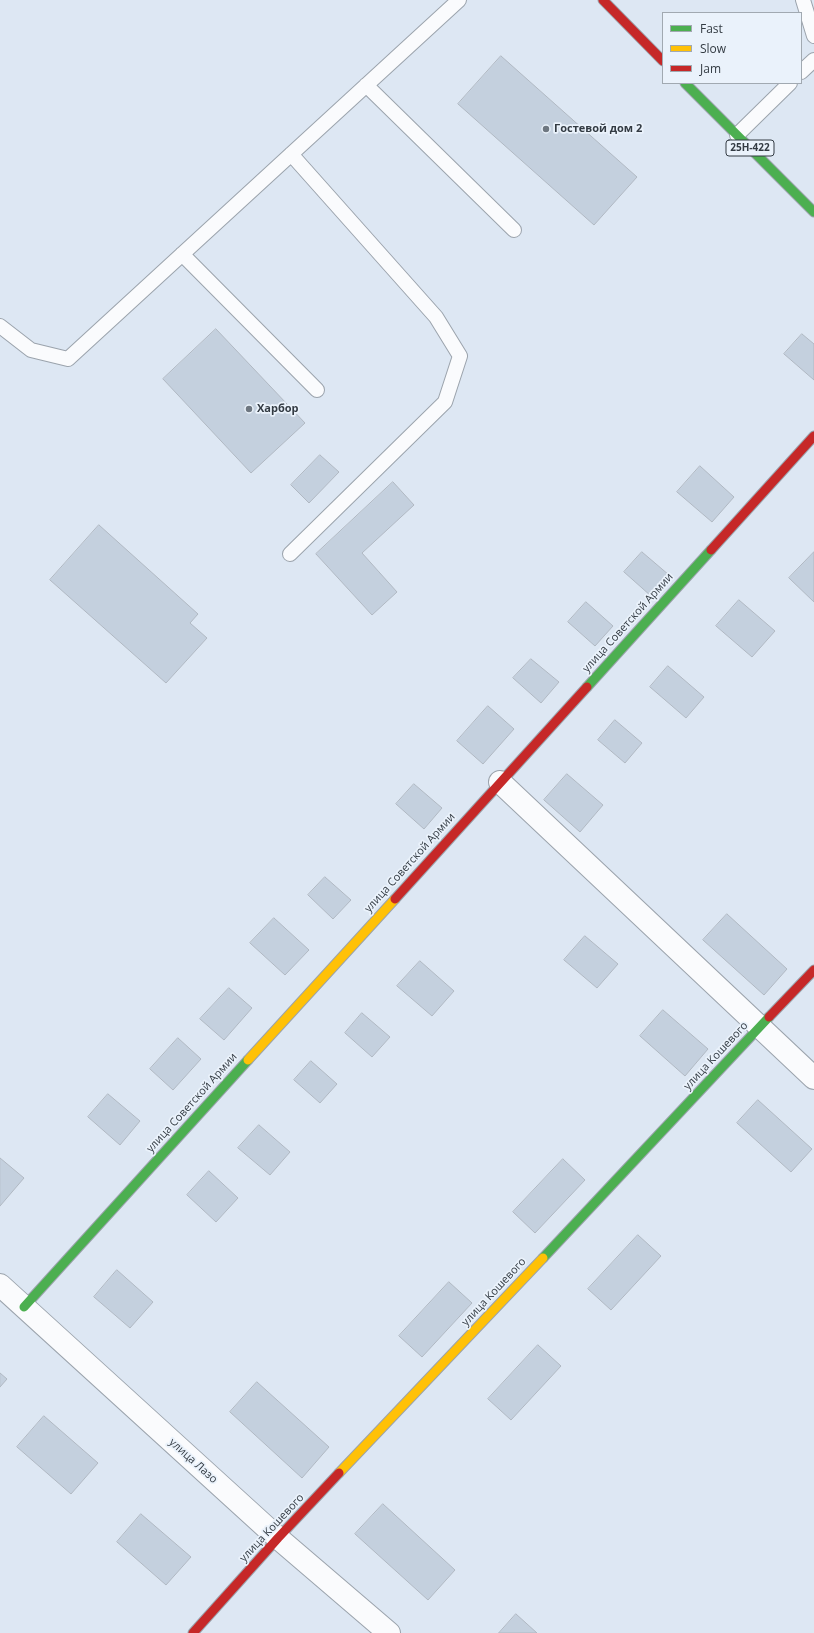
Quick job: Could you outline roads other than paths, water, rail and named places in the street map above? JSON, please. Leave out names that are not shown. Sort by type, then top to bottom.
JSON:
[{"type":"street","points":[[603,0],[662,60]]},
{"type":"street","name":"25Н-422","points":[[686,84],[814,212]]},
{"type":"street","name":"улица Советской Армии","points":[[24,1306],[814,436]]},
{"type":"street","points":[[500,782],[759,1028],[814,1078]]},
{"type":"street","name":"улица Кошевого","points":[[193,1633],[278,1538],[814,970]]},
{"type":"street","name":"улица Лазо","points":[[0,1285],[278,1538],[389,1633]]},
{"type":"lane","points":[[0,326],[31,350],[68,359],[458,0]]},
{"type":"lane","points":[[803,0],[814,36]]},
{"type":"lane","points":[[802,71],[814,60]]},
{"type":"lane","points":[[737,135],[789,84]]},
{"type":"lane","points":[[366,85],[514,230]]},
{"type":"lane","points":[[290,554],[445,402],[460,356],[436,317],[291,154]]},
{"type":"lane","points":[[182,254],[317,390]]},
{"type":"place","name":"Гостевой дом 2","points":[[546,129]]},
{"type":"place","name":"Харбор","points":[[249,409]]}]
